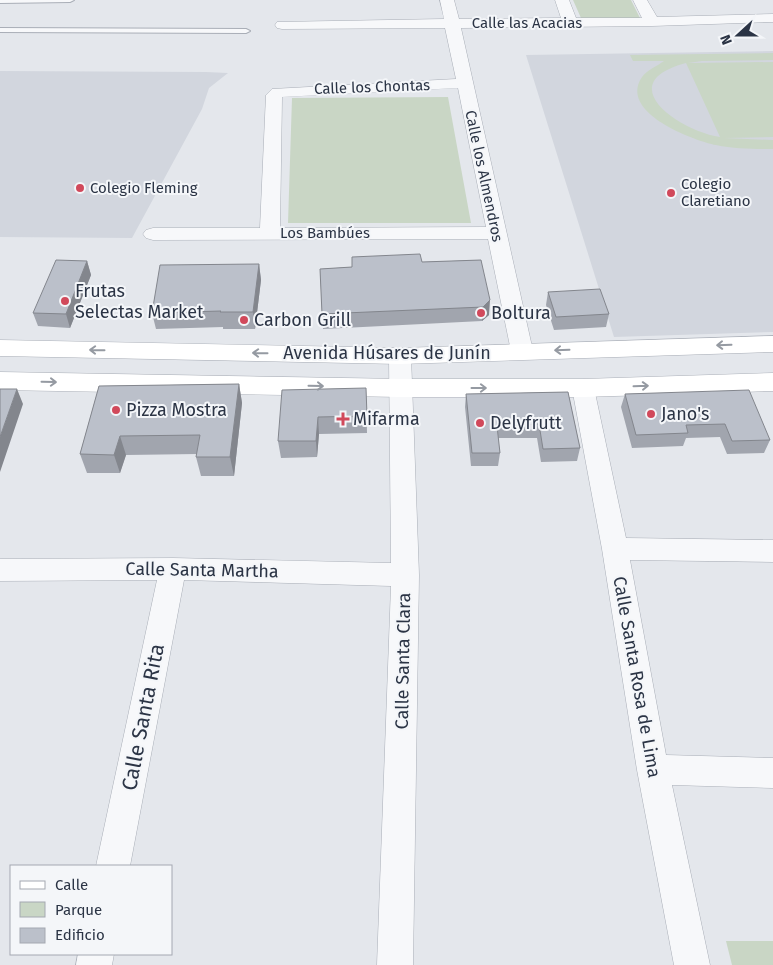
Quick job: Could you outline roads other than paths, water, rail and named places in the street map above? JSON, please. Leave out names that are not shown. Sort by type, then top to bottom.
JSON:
[{"type":"street","name":"Calle los Almendros","points":[[447,0],[522,351]]},
{"type":"street","points":[[562,0],[570,23]]},
{"type":"street","points":[[640,0],[652,22]]},
{"type":"street","points":[[756,0],[768,18]]},
{"type":"street","name":"Calle las Acacias","points":[[282,25],[652,22],[768,18]]},
{"type":"street","name":"Calle los Chontas","points":[[270,234],[274,95],[278,92],[465,83]]},
{"type":"street","name":"Los Bambúes","points":[[153,234],[497,233]]},
{"type":"street","name":"Avenida Húsares de Junín","points":[[0,348],[400,356],[773,344]]},
{"type":"street","name":"Calle Santa Clara","points":[[395,965],[405,575],[400,356]]},
{"type":"street","name":"Avenida Húsares de Junín","points":[[0,381],[402,388],[583,388],[773,382]]},
{"type":"street","name":"Calle Santa Rosa de Lima","points":[[583,388],[616,549],[653,770],[692,965]]},
{"type":"street","points":[[616,549],[773,551]]},
{"type":"street","name":"Calle Santa Martha","points":[[0,570],[174,568],[405,575]]},
{"type":"street","name":"Calle Santa Rita","points":[[114,865],[174,568]]},
{"type":"street","points":[[653,770],[773,773]]},
{"type":"lane","points":[[0,1],[70,0]]},
{"type":"lane","points":[[0,30],[246,32]]},
{"type":"place","name":"Colegio Fleming","points":[[80,188]]},
{"type":"place","name":"Colegio Claretiano","points":[[671,193]]},
{"type":"place","name":"Frutas Selectas Market","points":[[65,301]]},
{"type":"place","name":"Boltura","points":[[481,313]]},
{"type":"place","name":"Carbon Grill","points":[[244,320]]},
{"type":"place","name":"Pizza Mostra","points":[[116,410]]},
{"type":"place","name":"Jano's","points":[[651,414]]},
{"type":"place","name":"Mifarma","points":[[343,419]]},
{"type":"place","name":"Delyfrutt","points":[[480,423]]}]
